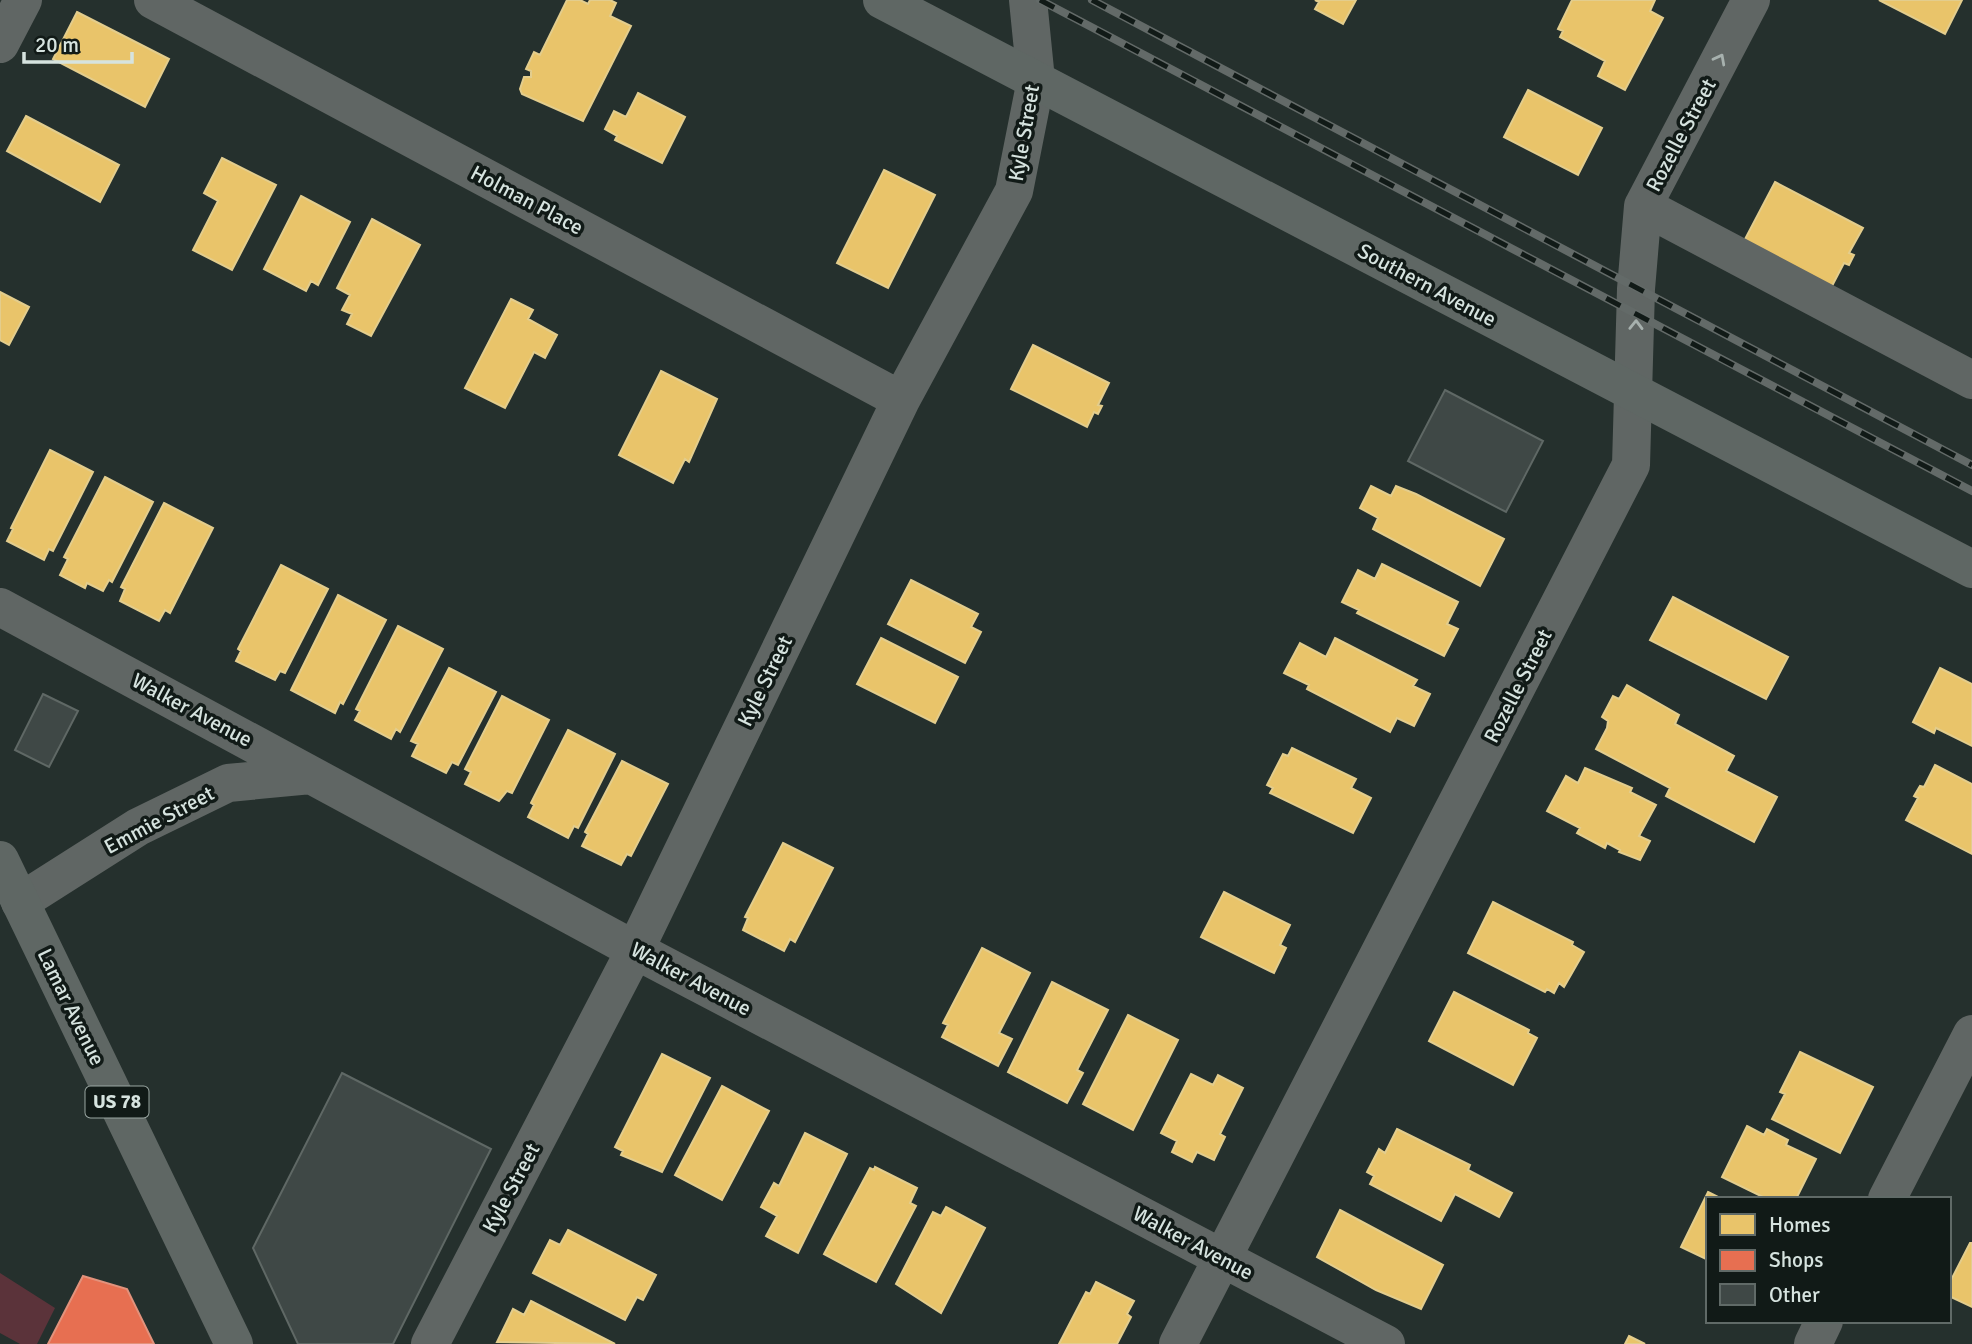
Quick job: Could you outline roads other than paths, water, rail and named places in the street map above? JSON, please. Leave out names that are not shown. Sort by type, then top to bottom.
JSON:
[{"type":"main road","name":"Southern Avenue","points":[[882,0],[1972,569]]},
{"type":"main road","name":"Lamar Avenue","points":[[0,860],[234,1344]]},
{"type":"street","points":[[0,44],[23,0]]},
{"type":"street","name":"Holman Place","points":[[153,0],[901,400]]},
{"type":"street","name":"Kyle Street","points":[[430,1344],[635,950],[901,400],[1014,191],[1036,80],[1028,0]]},
{"type":"street","name":"Rozelle Street","points":[[1178,1344],[1630,465],[1635,393],[1636,289],[1643,206],[1751,0]]},
{"type":"street","points":[[1643,206],[1972,380]]},
{"type":"street","name":"Walker Avenue","points":[[0,607],[635,950],[1385,1344]]},
{"type":"street","name":"Emmie Street","points":[[20,902],[138,827],[228,783],[311,775]]},
{"type":"street","points":[[1888,1197],[1972,1034]]},
{"type":"street","points":[[1813,1344],[1823,1323]]},
{"type":"railway","points":[[1040,0],[1972,491]]},
{"type":"railway","points":[[1092,0],[1972,465]]}]
